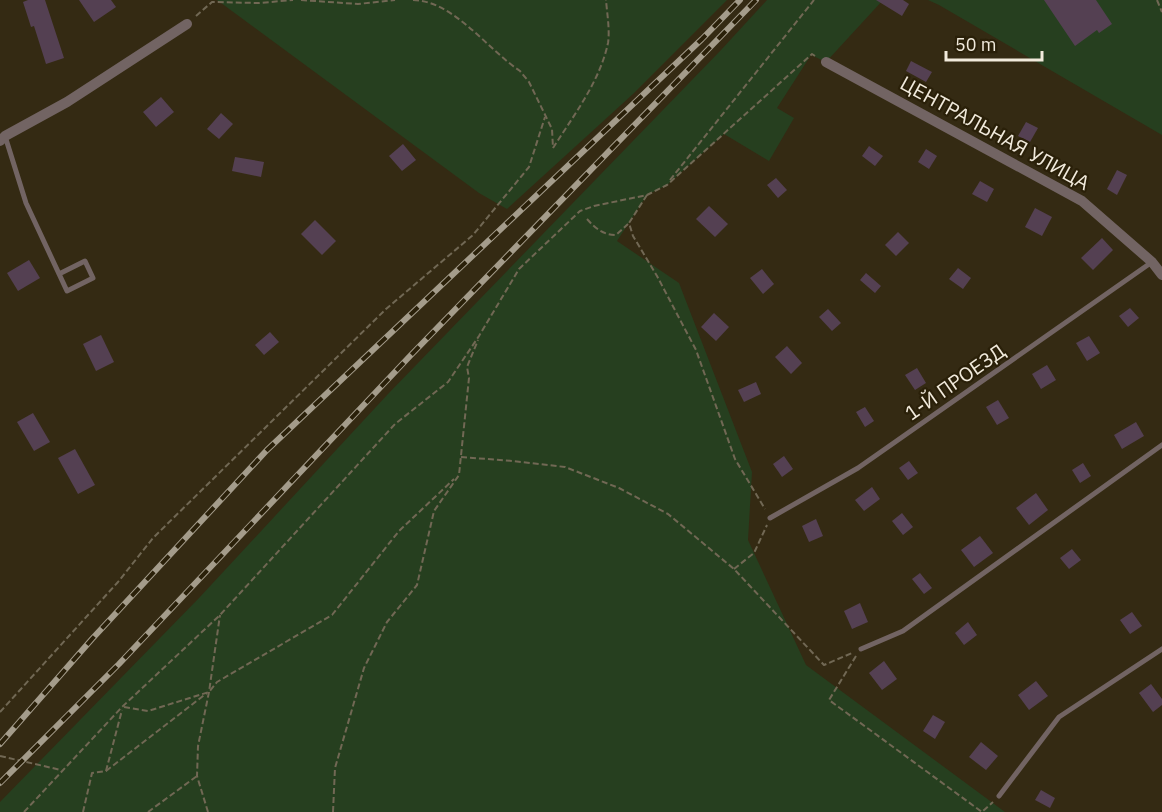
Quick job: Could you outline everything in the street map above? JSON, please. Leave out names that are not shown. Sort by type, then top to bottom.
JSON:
[{"type":"street","points":[[0,125],[3,138],[67,102],[187,24]]},
{"type":"street","name":"ЦЕНТРАЛЬНАЯ УЛИЦА","points":[[826,62],[1082,201],[1152,262],[1162,275]]},
{"type":"lane","points":[[3,138],[26,203],[59,274],[67,291],[93,278],[85,261],[59,274]]},
{"type":"lane","name":"1-Й ПРОЕЗД","points":[[770,518],[858,468],[1152,262]]},
{"type":"lane","points":[[861,649],[903,631],[1162,445]]},
{"type":"lane","points":[[999,796],[1059,717],[1162,650]]},
{"type":"path","points":[[187,24],[212,2],[259,3],[293,0]]},
{"type":"path","points":[[301,0],[358,4],[395,0]]},
{"type":"path","points":[[413,0],[424,0],[451,14],[520,70],[529,82],[552,129],[554,148],[600,69],[608,40],[606,0]]},
{"type":"path","points":[[666,185],[814,0]]},
{"type":"path","points":[[1157,0],[1162,12]]},
{"type":"path","points":[[24,812],[122,707],[220,615],[394,424],[448,382],[519,269],[580,211],[647,195],[666,185],[812,54],[826,62]]},
{"type":"path","points":[[0,712],[118,582],[153,538],[386,309],[473,235],[529,167],[545,117]]},
{"type":"path","points":[[587,219],[596,229],[616,235],[629,223],[647,195]]},
{"type":"path","points":[[629,223],[633,236],[696,350],[735,459],[770,518],[754,553],[734,569]]},
{"type":"path","points":[[333,812],[335,768],[364,668],[387,622],[417,585],[434,511],[459,475],[465,397],[469,378],[467,368],[479,336]]},
{"type":"path","points":[[461,458],[566,467],[619,488],[668,514],[734,569],[824,665],[861,649]]},
{"type":"path","points":[[83,812],[92,773],[106,771],[209,692],[217,682],[332,615],[399,531],[459,475]]},
{"type":"path","points":[[208,812],[197,776],[198,746],[209,692],[220,615]]},
{"type":"path","points":[[861,649],[829,700],[982,812],[999,796]]},
{"type":"path","points":[[122,707],[148,711],[209,692]]},
{"type":"path","points":[[106,771],[122,707]]},
{"type":"path","points":[[0,756],[62,771]]},
{"type":"path","points":[[148,812],[197,776]]},
{"type":"green space","points":[[217,0],[727,0],[633,94],[507,209],[479,193]]},
{"type":"green space","points":[[767,0],[883,0],[826,62],[811,55],[777,108],[794,118],[769,161],[724,134],[667,185],[647,195],[617,241],[679,283],[752,472],[748,540],[806,665],[1005,812],[0,812],[0,802],[199,598],[388,394]]},
{"type":"green space","points":[[928,0],[1162,0],[1162,135],[939,5]]},
{"type":"building","points":[[45,0],[64,58],[46,64],[34,26],[31,27],[23,2]]},
{"type":"building","points":[[79,0],[111,0],[116,7],[94,22]]},
{"type":"building","points":[[876,0],[903,0],[909,4],[902,16]]},
{"type":"building","points":[[1044,0],[1096,0],[1112,24],[1099,33],[1097,30],[1075,46]]},
{"type":"building","points":[[911,61],[932,72],[926,82],[906,71]]},
{"type":"building","points":[[161,97],[174,112],[156,127],[143,112]]},
{"type":"building","points":[[221,113],[233,124],[219,139],[207,129]]},
{"type":"building","points":[[1026,122],[1038,128],[1030,142],[1018,136]]},
{"type":"building","points":[[403,144],[416,160],[402,171],[389,156]]},
{"type":"building","points":[[869,146],[883,156],[875,166],[862,156]]},
{"type":"building","points":[[926,149],[937,156],[929,169],[918,162]]},
{"type":"building","points":[[235,157],[264,162],[261,177],[232,171]]},
{"type":"building","points":[[1117,170],[1127,175],[1117,195],[1107,189]]},
{"type":"building","points":[[776,178],[787,190],[778,198],[767,185]]},
{"type":"building","points":[[980,181],[994,189],[987,202],[972,194]]},
{"type":"building","points":[[709,206],[728,224],[715,237],[696,219]]},
{"type":"building","points":[[1035,208],[1052,217],[1042,236],[1025,227]]},
{"type":"building","points":[[315,220],[336,241],[322,255],[301,234]]},
{"type":"building","points":[[898,232],[909,243],[896,256],[885,245]]},
{"type":"building","points":[[1102,238],[1113,250],[1093,270],[1081,258]]},
{"type":"building","points":[[29,260],[40,278],[18,291],[7,273]]},
{"type":"building","points":[[958,268],[971,278],[963,289],[949,279]]},
{"type":"building","points":[[762,269],[774,284],[763,294],[750,278]]},
{"type":"building","points":[[866,273],[881,286],[875,293],[860,280]]},
{"type":"building","points":[[1130,308],[1139,318],[1128,327],[1119,316]]},
{"type":"building","points":[[828,309],[841,323],[832,331],[819,317]]},
{"type":"building","points":[[714,313],[729,327],[716,341],[701,327]]},
{"type":"building","points":[[270,332],[279,342],[264,355],[255,345]]},
{"type":"building","points":[[101,335],[114,362],[96,371],[83,344]]},
{"type":"building","points":[[1089,336],[1100,353],[1087,361],[1076,343]]},
{"type":"building","points":[[787,346],[802,363],[791,374],[775,357]]},
{"type":"building","points":[[1047,365],[1056,380],[1041,389],[1032,374]]},
{"type":"building","points":[[917,368],[926,383],[915,390],[905,375]]},
{"type":"building","points":[[756,382],[761,394],[744,402],[738,390]]},
{"type":"building","points":[[998,400],[1009,418],[997,425],[986,407]]},
{"type":"building","points":[[865,407],[874,421],[865,427],[856,412]]},
{"type":"building","points":[[33,413],[50,442],[34,451],[17,422]]},
{"type":"building","points":[[1136,422],[1144,436],[1122,449],[1114,435]]},
{"type":"building","points":[[75,449],[95,485],[78,494],[58,458]]},
{"type":"building","points":[[784,456],[793,469],[782,477],[773,464]]},
{"type":"building","points":[[909,461],[918,473],[908,480],[899,468]]},
{"type":"building","points":[[1083,463],[1091,476],[1080,483],[1072,470]]},
{"type":"building","points":[[872,487],[880,499],[864,511],[855,500]]},
{"type":"building","points":[[1036,493],[1048,510],[1029,525],[1016,508]]},
{"type":"building","points":[[902,513],[913,527],[903,535],[892,521]]},
{"type":"building","points":[[816,519],[823,536],[809,542],[802,526]]},
{"type":"building","points":[[980,536],[993,553],[974,567],[961,550]]},
{"type":"building","points":[[1072,549],[1081,560],[1069,569],[1060,558]]},
{"type":"building","points":[[920,573],[932,588],[924,594],[912,579]]},
{"type":"building","points":[[860,603],[868,622],[852,629],[844,611]]},
{"type":"building","points":[[1132,612],[1142,626],[1130,634],[1120,620]]},
{"type":"building","points":[[968,622],[977,635],[964,645],[955,633]]},
{"type":"building","points":[[884,661],[897,679],[882,690],[869,673]]},
{"type":"building","points":[[1036,681],[1048,696],[1029,710],[1018,695]]},
{"type":"building","points":[[1151,684],[1162,699],[1162,705],[1153,712],[1139,693]]},
{"type":"building","points":[[933,715],[945,722],[935,739],[923,731]]},
{"type":"building","points":[[981,742],[998,756],[986,770],[969,757]]},
{"type":"building","points":[[1041,790],[1055,798],[1050,808],[1035,800]]},
{"type":"railway","points":[[0,744],[92,639],[267,450],[702,39],[740,0]]},
{"type":"railway","points":[[0,783],[119,664],[410,356],[756,0]]}]
